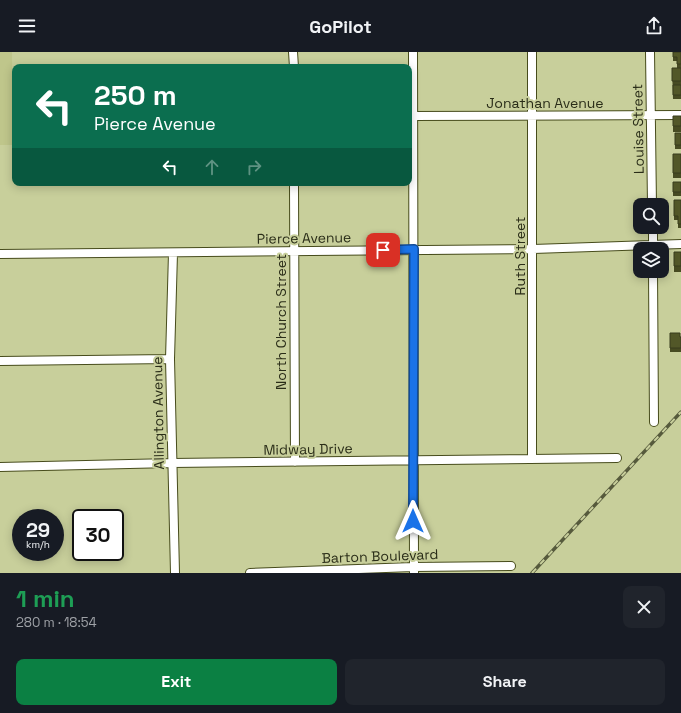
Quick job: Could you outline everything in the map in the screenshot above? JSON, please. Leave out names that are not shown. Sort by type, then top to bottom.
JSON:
[{"type":"street","points":[[293,52],[294,64]]},
{"type":"street","points":[[412,84],[413,52]]},
{"type":"street","name":"Ruth Street","points":[[532,52],[532,459]]},
{"type":"street","name":"Louise Street","points":[[650,52],[652,198]]},
{"type":"street","name":"Jonathan Avenue","points":[[412,116],[681,115]]},
{"type":"street","points":[[412,160],[414,249],[414,570]]},
{"type":"street","name":"North Church Street","points":[[294,186],[295,462]]},
{"type":"street","name":"Pierce Avenue","points":[[669,245],[681,244]]},
{"type":"street","name":"Pierce Avenue","points":[[0,254],[633,247]]},
{"type":"street","name":"Allington Avenue","points":[[173,253],[170,359],[175,573]]},
{"type":"street","points":[[653,278],[654,422]]},
{"type":"street","points":[[0,361],[170,359]]},
{"type":"street","name":"Midway Drive","points":[[0,467],[172,463],[617,458]]},
{"type":"street","name":"Barton Boulevard","points":[[250,573],[414,570],[511,566]]},
{"type":"shaded area","points":[[0,52],[12,52],[12,145],[0,145]]},
{"type":"building","points":[[673,52],[681,52],[681,64],[677,64],[677,57],[673,57]]},
{"type":"building","points":[[672,68],[681,68],[681,81],[672,81]]},
{"type":"building","points":[[673,85],[681,85],[681,95],[673,95]]},
{"type":"building","points":[[673,116],[681,116],[681,126],[673,126]]},
{"type":"building","points":[[675,133],[681,133],[681,145],[675,145]]},
{"type":"building","points":[[673,154],[681,154],[681,173],[673,173]]},
{"type":"building","points":[[673,182],[681,182],[681,192],[673,192]]},
{"type":"building","points":[[674,200],[681,200],[681,224],[678,224],[678,216],[674,216]]},
{"type":"building","points":[[674,252],[681,252],[681,266],[674,266]]},
{"type":"building","points":[[670,333],[680,333],[681,348],[670,348]]},
{"type":"railway","points":[[532,573],[681,412]]},
{"type":"route","points":[[383,250],[414,249],[413,521]]}]
